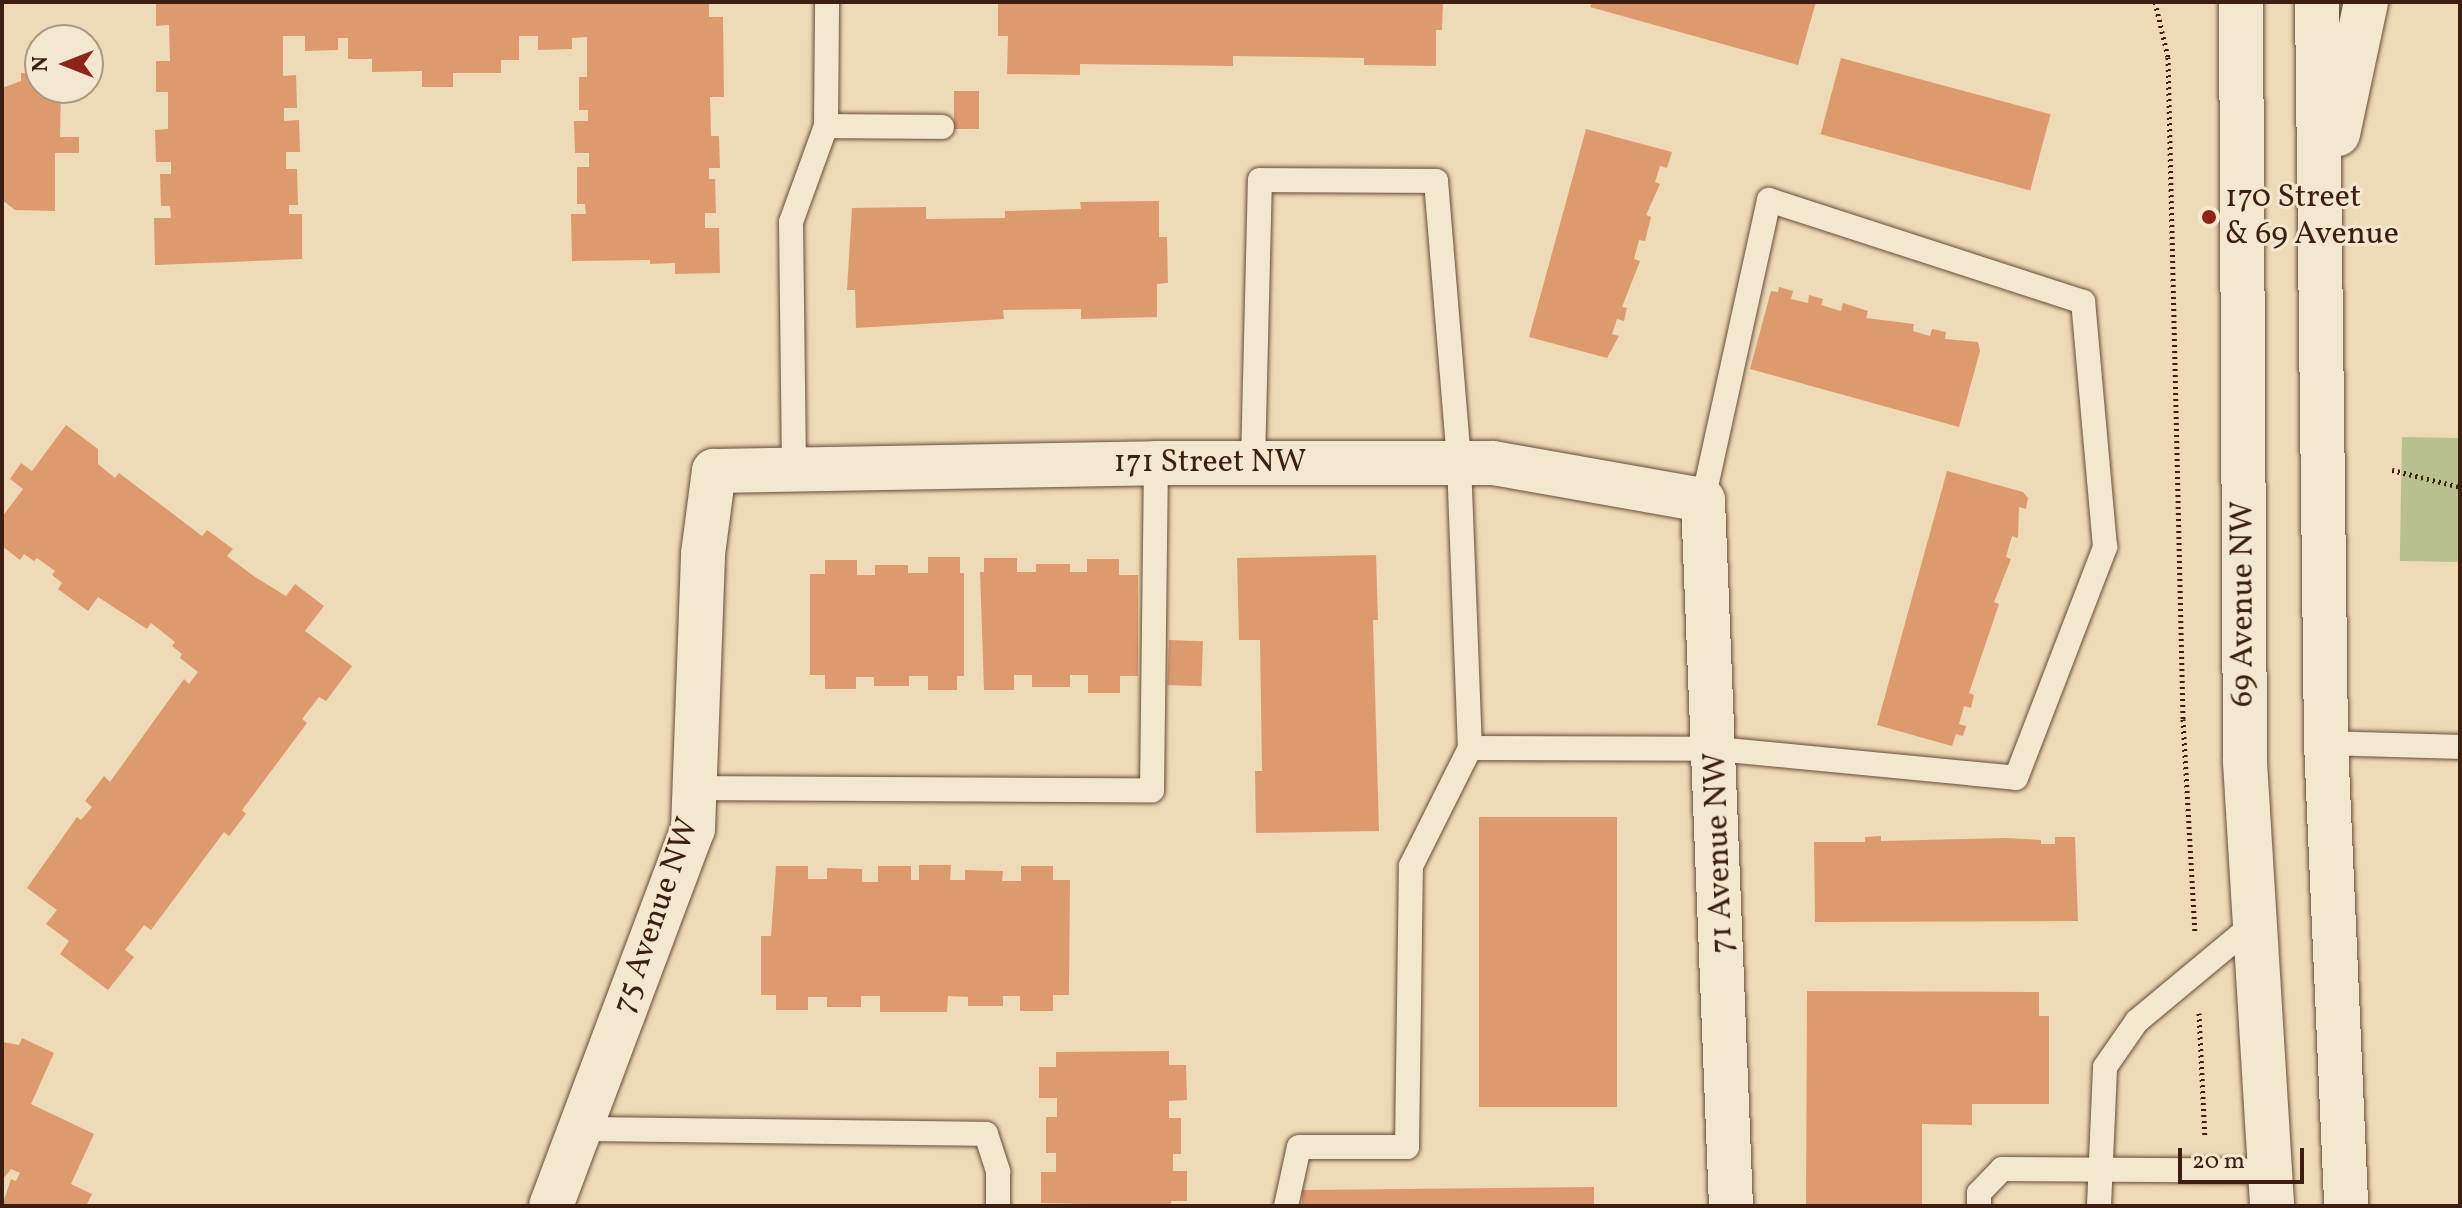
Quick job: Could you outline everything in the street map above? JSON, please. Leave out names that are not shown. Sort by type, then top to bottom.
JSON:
[{"type":"main road","points":[[2212,2],[2240,68]]},
{"type":"main road","name":"69 Avenue NW","points":[[2241,2],[2245,762],[2271,1188]]},
{"type":"main road","points":[[2317,2],[2326,743],[2346,1206]]},
{"type":"main road","points":[[2320,235],[2366,2]]},
{"type":"main road","name":"171 Street NW","points":[[714,471],[794,467],[1156,463],[1493,463],[1703,500]]},
{"type":"main road","name":"75 Avenue NW","points":[[551,1206],[693,829],[697,788],[703,554],[714,471]]},
{"type":"main road","name":"71 Avenue NW","points":[[1703,500],[1717,749],[1731,1206]]},
{"type":"lane","points":[[794,467],[791,222],[826,126],[827,2]]},
{"type":"lane","points":[[826,126],[942,127]]},
{"type":"lane","points":[[1253,463],[1260,180],[1436,181],[1459,463],[1470,748],[1411,866],[1407,1147],[1299,1147],[1286,1206]]},
{"type":"lane","points":[[1470,748],[1717,749],[2016,778],[2105,547],[2083,302],[1769,200],[1703,500]]},
{"type":"lane","points":[[697,788],[1152,790],[1156,463]]},
{"type":"lane","points":[[2326,743],[2460,747]]},
{"type":"lane","points":[[2099,1206],[2105,1067],[2137,1021],[2197,968],[2255,923]]},
{"type":"lane","points":[[580,1129],[986,1134],[998,1172],[998,1206]]},
{"type":"lane","points":[[1979,1206],[1979,1193],[2002,1169],[2101,1173],[2206,1171],[2271,1188]]},
{"type":"path","points":[[2155,2],[2168,57],[2183,719],[2206,1171]]},
{"type":"path","points":[[2392,470],[2460,487]]},
{"type":"green space","points":[[2402,437],[2460,438],[2458,562],[2400,561]]},
{"type":"building","points":[[156,2],[709,2],[709,17],[723,17],[724,97],[710,97],[711,136],[719,136],[720,168],[709,168],[709,179],[715,179],[716,213],[705,213],[705,228],[719,228],[720,273],[675,274],[675,263],[650,264],[650,260],[572,261],[571,214],[586,214],[585,204],[577,204],[577,167],[589,167],[589,153],[575,153],[574,121],[588,121],[588,110],[579,110],[579,77],[587,77],[587,37],[572,38],[572,49],[538,50],[538,36],[519,36],[519,60],[501,60],[501,73],[453,73],[453,87],[422,87],[422,71],[372,72],[372,59],[348,59],[348,38],[338,38],[338,50],[305,51],[305,36],[283,36],[283,76],[296,75],[297,108],[284,108],[284,121],[299,120],[300,152],[286,152],[286,169],[297,169],[298,205],[289,205],[289,214],[302,214],[302,259],[155,265],[154,218],[171,218],[170,206],[161,206],[160,174],[171,174],[171,162],[156,162],[155,130],[168,129],[168,92],[156,92],[156,61],[170,61],[169,25],[156,26]]},
{"type":"building","points":[[998,2],[1443,2],[1442,30],[1436,30],[1436,66],[1364,65],[1364,58],[1233,56],[1233,66],[1080,64],[1080,75],[1007,74],[1008,36],[998,36]]},
{"type":"building","points":[[1592,2],[1816,2],[1798,65],[1590,7]]},
{"type":"building","points":[[1841,58],[2051,114],[2030,190],[1821,134]]},
{"type":"building","points":[[21,73],[24,73],[24,104],[61,104],[60,137],[79,137],[79,153],[55,153],[55,211],[15,210],[2,200],[2,88],[21,81]]},
{"type":"building","points":[[954,91],[979,91],[979,129],[954,129]]},
{"type":"building","points":[[1586,129],[1672,152],[1667,168],[1660,166],[1655,182],[1660,184],[1646,215],[1651,217],[1645,241],[1639,240],[1634,259],[1640,261],[1622,307],[1627,308],[1624,321],[1617,319],[1612,334],[1619,336],[1607,358],[1529,337]]},
{"type":"building","points":[[1159,201],[1159,237],[1167,237],[1168,283],[1157,284],[1157,317],[1081,319],[1081,309],[1003,310],[1004,319],[856,328],[855,290],[847,290],[852,208],[926,207],[926,219],[1005,218],[1005,211],[1081,209],[1080,202]]},
{"type":"building","points":[[1779,287],[1793,291],[1791,299],[1808,303],[1809,295],[1823,299],[1821,305],[1841,311],[1843,303],[1868,311],[1866,318],[1914,324],[1913,331],[1930,336],[1932,329],[1946,332],[1945,339],[1978,342],[1980,351],[1959,427],[1750,369],[1771,291],[1778,292]]},
{"type":"building","points":[[66,425],[98,449],[98,464],[115,478],[119,473],[202,536],[207,530],[233,549],[227,556],[255,577],[286,596],[295,584],[324,606],[305,631],[352,666],[326,701],[319,697],[302,719],[307,723],[242,810],[246,814],[229,836],[224,832],[151,930],[144,925],[125,950],[134,957],[108,990],[60,954],[69,941],[46,924],[57,910],[27,888],[77,817],[81,820],[92,807],[85,801],[104,776],[110,782],[184,679],[189,684],[198,672],[180,658],[182,654],[172,646],[175,642],[151,623],[147,629],[98,597],[88,611],[58,589],[62,583],[52,575],[55,571],[37,558],[34,561],[24,554],[20,560],[2,546],[2,517],[23,489],[10,479],[21,463],[32,471]]},
{"type":"building","points":[[1947,471],[2023,492],[2028,498],[2026,509],[2019,507],[2018,538],[2012,536],[2006,557],[2011,559],[1994,602],[1999,604],[1969,693],[1974,695],[1971,708],[1964,706],[1959,724],[1966,726],[1963,736],[1956,734],[1952,746],[1877,725]]},
{"type":"building","points":[[1376,555],[1378,620],[1373,620],[1379,831],[1256,833],[1255,771],[1262,771],[1260,640],[1239,640],[1237,558]]},
{"type":"building","points":[[928,557],[960,557],[960,573],[964,573],[964,676],[957,676],[957,690],[928,690],[928,676],[909,676],[909,686],[874,686],[874,677],[856,677],[856,689],[825,689],[825,675],[810,675],[810,574],[825,574],[825,560],[857,560],[857,575],[875,575],[875,565],[908,565],[908,573],[928,573]]},
{"type":"building","points":[[984,558],[1017,558],[1017,572],[1036,572],[1036,564],[1070,564],[1070,572],[1087,572],[1087,559],[1119,559],[1119,575],[1138,575],[1138,676],[1120,676],[1120,693],[1088,693],[1088,675],[1070,675],[1070,687],[1032,687],[1032,675],[1014,675],[1014,690],[984,690],[980,572],[984,572]]},
{"type":"building","points":[[1169,640],[1203,641],[1201,686],[1167,685]]},
{"type":"building","points":[[1479,817],[1617,817],[1617,1107],[1479,1107]]},
{"type":"building","points":[[1881,836],[1881,841],[2006,838],[2041,840],[2041,844],[2055,844],[2055,837],[2075,837],[2078,921],[1815,922],[1814,842],[1865,842],[1865,837]]},
{"type":"building","points":[[919,865],[951,865],[950,880],[965,880],[965,870],[1003,871],[1002,881],[1021,881],[1021,866],[1053,866],[1053,880],[1070,880],[1069,995],[1053,995],[1053,1011],[1020,1011],[1020,996],[1003,996],[1003,1006],[968,1006],[968,997],[948,996],[947,1012],[880,1012],[880,996],[861,996],[861,1007],[827,1007],[827,997],[808,997],[808,1010],[776,1010],[776,995],[761,995],[761,936],[771,936],[776,866],[808,866],[808,879],[827,879],[827,868],[862,869],[862,882],[878,882],[878,866],[911,866],[911,880],[919,880]]},
{"type":"building","points":[[1807,991],[2039,992],[2039,1016],[2049,1016],[2049,1104],[1972,1104],[1972,1125],[1922,1124],[1922,1206],[1806,1206]]},
{"type":"building","points":[[22,1038],[54,1053],[31,1104],[94,1134],[71,1184],[92,1194],[86,1206],[2,1206],[11,1179],[16,1181],[20,1173],[11,1169],[2,1180],[2,1042],[19,1045]]},
{"type":"building","points":[[1169,1051],[1169,1065],[1186,1065],[1187,1100],[1169,1101],[1169,1118],[1181,1118],[1181,1154],[1173,1154],[1173,1171],[1187,1171],[1187,1201],[1171,1201],[1171,1206],[1041,1203],[1041,1172],[1056,1172],[1056,1153],[1046,1153],[1046,1117],[1057,1117],[1057,1098],[1039,1098],[1039,1067],[1056,1067],[1056,1052]]},
{"type":"building","points":[[1594,1187],[1594,1206],[1302,1206],[1302,1190]]},
{"type":"place","name":"170 Street & 69 Avenue","points":[[2209,217]]}]
